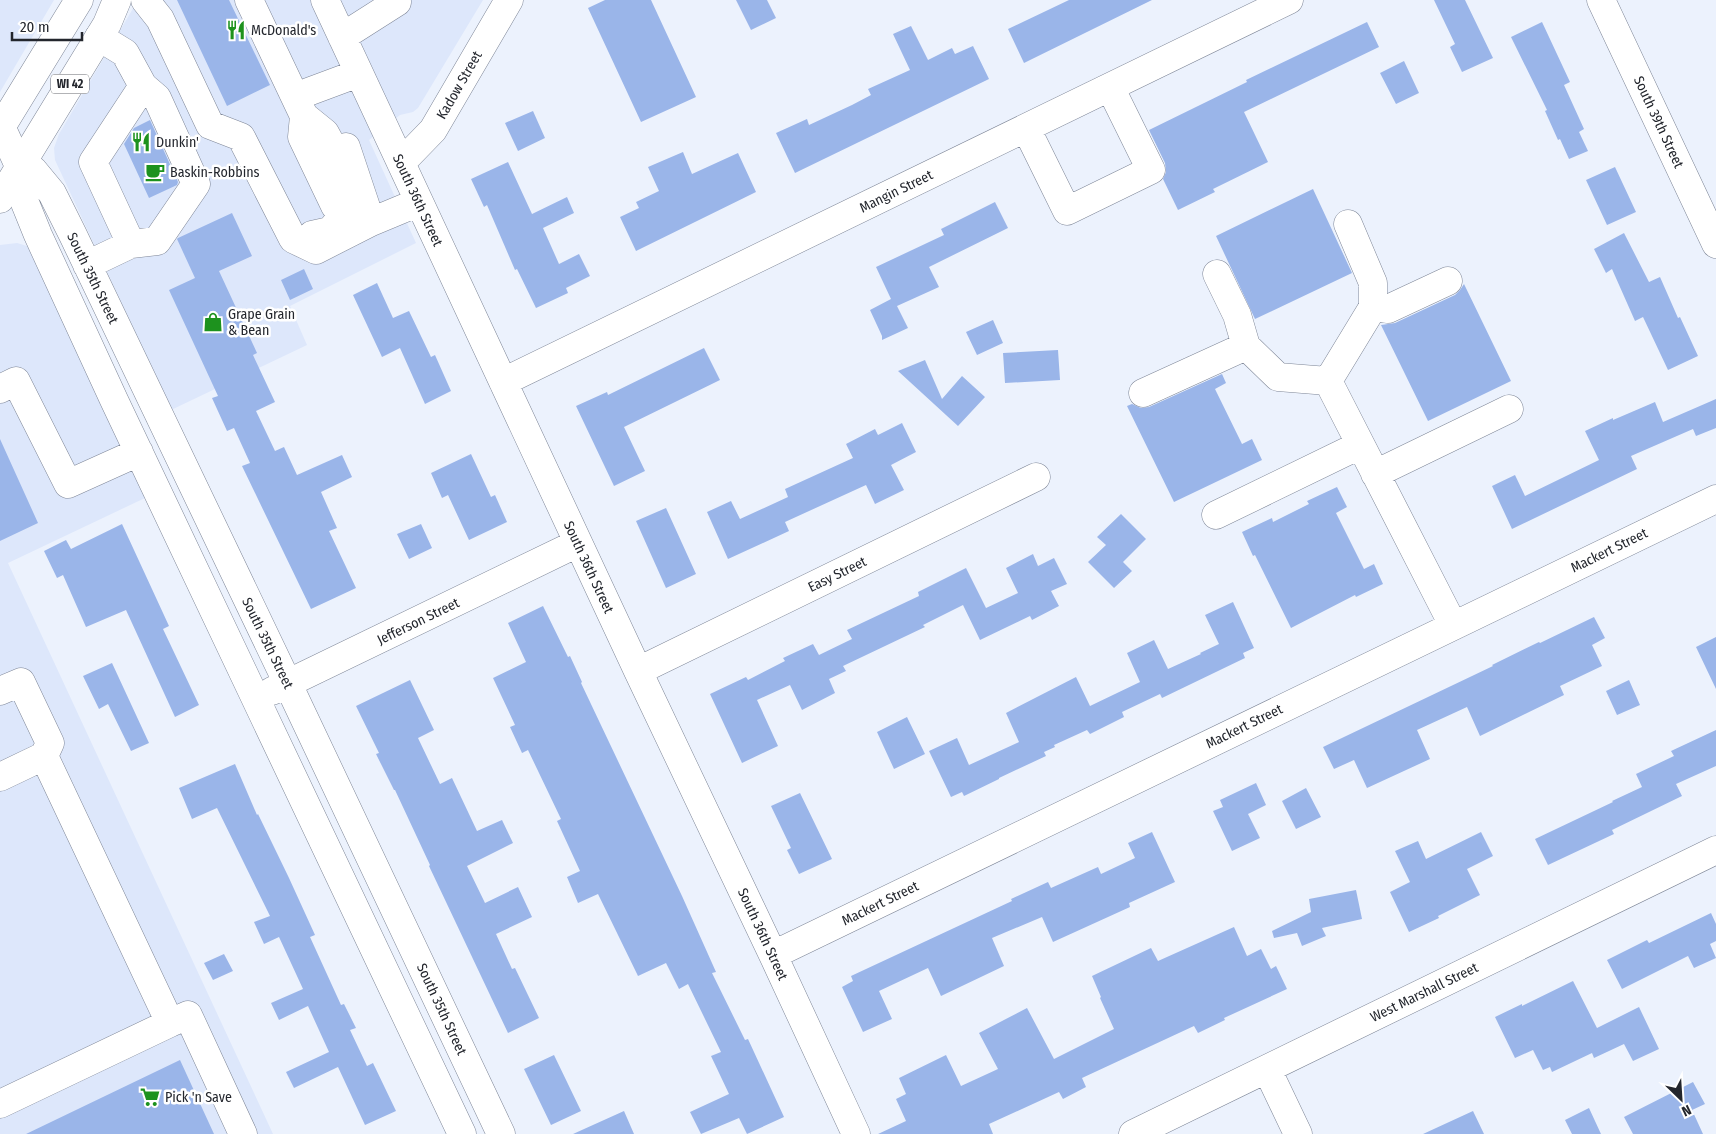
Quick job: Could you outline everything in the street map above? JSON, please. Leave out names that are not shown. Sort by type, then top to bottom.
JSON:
[{"type":"street","name":"WI 42","points":[[0,127],[79,0]]},
{"type":"street","name":"WI 42","points":[[0,199],[112,16],[117,0]]},
{"type":"street","points":[[145,0],[160,19],[210,125],[241,137],[293,238],[316,250],[371,222],[419,202]]},
{"type":"street","points":[[249,0],[306,104],[337,155],[341,218],[330,231],[293,238]]},
{"type":"street","points":[[260,0],[306,104],[342,135],[371,222]]},
{"type":"street","name":"South 36th Street","points":[[325,0],[856,1134]]},
{"type":"street","name":"Kadow Street","points":[[401,163],[433,130],[509,0]]},
{"type":"street","name":"Mangin Street","points":[[503,382],[1289,0]]},
{"type":"street","name":"South 39th Street","points":[[1601,0],[1716,244]]},
{"type":"street","points":[[342,37],[397,1]]},
{"type":"street","points":[[87,265],[132,244],[157,241],[196,184],[157,98],[142,86],[125,54],[99,37]]},
{"type":"street","points":[[306,104],[359,73]]},
{"type":"street","points":[[132,244],[93,162],[142,86]]},
{"type":"street","points":[[1026,128],[1067,211],[1151,170],[1110,87]]},
{"type":"street","points":[[0,127],[19,166],[21,193],[38,235],[462,1134]]},
{"type":"street","name":"South 35th Street","points":[[19,166],[32,170],[52,193],[288,684],[501,1134]]},
{"type":"street","points":[[1328,381],[1373,307],[1373,283],[1348,224]]},
{"type":"street","points":[[1217,274],[1237,315],[1246,346],[1278,377],[1328,381]]},
{"type":"street","points":[[1373,307],[1388,309],[1448,281]]},
{"type":"street","points":[[1144,394],[1246,346]]},
{"type":"street","points":[[0,389],[16,381],[68,484],[139,452]]},
{"type":"street","points":[[1328,381],[1453,625]]},
{"type":"street","points":[[1375,474],[1509,408]]},
{"type":"street","points":[[1216,515],[1360,445]]},
{"type":"street","name":"Easy Street","points":[[638,671],[1036,477]]},
{"type":"street","name":"Mackert Street","points":[[773,955],[1716,499]]},
{"type":"street","name":"Jefferson Street","points":[[257,698],[578,543]]},
{"type":"street","points":[[0,691],[21,682],[50,743],[44,756],[0,777]]},
{"type":"street","points":[[44,756],[170,1023]]},
{"type":"street","name":"West Marshall Street","points":[[1133,1134],[1716,850]]},
{"type":"street","points":[[0,1104],[188,1015],[243,1134]]},
{"type":"street","points":[[1267,1069],[1298,1134]]},
{"type":"shaded area","points":[[0,0],[54,0],[0,92]]},
{"type":"shaded area","points":[[138,0],[483,0],[418,108],[413,112],[400,115],[369,140],[416,243],[290,306],[307,345],[171,410],[55,160],[54,148],[59,134]]},
{"type":"shaded area","points":[[17,243],[27,246],[32,252],[145,498],[8,563],[273,1134],[0,1134],[0,245]]},
{"type":"building","points":[[177,0],[229,0],[270,85],[227,106]]},
{"type":"building","points":[[605,0],[651,0],[696,97],[641,122],[588,8]]},
{"type":"building","points":[[736,0],[767,0],[776,18],[751,30]]},
{"type":"building","points":[[1069,0],[1152,0],[1024,63],[1008,29]]},
{"type":"building","points":[[1434,0],[1465,0],[1493,58],[1462,72],[1450,47],[1455,44]]},
{"type":"building","points":[[1367,22],[1379,47],[1244,112],[1268,162],[1213,189],[1215,192],[1178,210],[1163,179],[1166,172],[1165,163],[1149,130],[1247,82],[1246,80]]},
{"type":"building","points":[[1542,22],[1570,82],[1564,85],[1584,129],[1579,132],[1588,151],[1569,159],[1560,139],[1558,140],[1545,111],[1547,110],[1511,37]]},
{"type":"building","points":[[911,26],[928,60],[952,48],[955,54],[973,46],[989,79],[795,173],[776,133],[807,119],[809,125],[852,105],[871,95],[868,89],[910,70],[893,34]]},
{"type":"building","points":[[1404,61],[1419,93],[1396,104],[1380,73]]},
{"type":"building","points":[[533,111],[545,138],[518,151],[505,123]]},
{"type":"building","points":[[150,120],[178,182],[177,185],[149,198],[124,144],[134,128]]},
{"type":"building","points":[[683,152],[692,174],[738,153],[756,192],[636,251],[620,217],[639,208],[636,202],[659,191],[648,167]]},
{"type":"building","points":[[508,162],[532,214],[567,197],[574,213],[543,228],[559,264],[579,254],[590,276],[566,288],[568,293],[536,308],[517,269],[515,270],[487,205],[484,207],[471,179]]},
{"type":"building","points":[[1615,167],[1636,212],[1607,225],[1586,180]]},
{"type":"building","points":[[1313,189],[1352,273],[1255,319],[1216,236]]},
{"type":"building","points":[[995,202],[1008,228],[929,267],[939,287],[897,306],[908,328],[882,340],[870,310],[891,299],[876,267],[944,235],[941,229]]},
{"type":"building","points":[[232,213],[252,256],[219,271],[257,353],[253,355],[275,402],[256,411],[275,451],[284,447],[297,475],[342,455],[352,477],[321,492],[337,528],[329,531],[356,588],[311,609],[242,466],[250,463],[234,428],[227,431],[212,398],[218,396],[169,290],[195,278],[177,239]]},
{"type":"building","points":[[1624,233],[1649,282],[1660,277],[1678,318],[1680,317],[1698,356],[1668,370],[1643,317],[1635,321],[1612,269],[1606,273],[1594,249]]},
{"type":"building","points":[[304,269],[313,289],[290,300],[281,280]]},
{"type":"building","points":[[377,283],[393,318],[409,311],[431,357],[435,355],[451,391],[425,404],[400,348],[382,357],[353,295]]},
{"type":"building","points":[[1464,284],[1511,381],[1428,421],[1381,325],[1395,323],[1455,295]]},
{"type":"building","points":[[993,320],[1003,343],[977,355],[966,332]]},
{"type":"building","points":[[704,348],[720,380],[624,427],[645,471],[614,486],[576,406],[607,392],[608,395]]},
{"type":"building","points":[[1058,350],[1060,380],[1005,383],[1003,353]]},
{"type":"building","points":[[925,360],[942,399],[962,376],[985,397],[958,426],[898,371]]},
{"type":"building","points":[[1222,374],[1226,383],[1215,389],[1242,444],[1252,439],[1262,460],[1174,502],[1127,406],[1132,404],[1141,408],[1149,407]]},
{"type":"building","points":[[1716,399],[1716,428],[1696,436],[1693,429],[1631,456],[1637,469],[1512,529],[1492,486],[1515,475],[1525,496],[1599,460],[1585,431],[1655,402],[1663,422]]},
{"type":"building","points":[[902,423],[916,452],[891,465],[904,490],[875,504],[866,485],[785,522],[789,531],[728,559],[707,512],[731,501],[740,519],[788,497],[785,489],[853,458],[846,444],[875,429],[878,435]]},
{"type":"building","points":[[0,439],[38,523],[0,541]]},
{"type":"building","points":[[471,454],[491,497],[495,495],[507,522],[469,540],[448,495],[442,498],[431,473]]},
{"type":"building","points":[[1337,487],[1347,507],[1336,513],[1364,569],[1374,564],[1383,584],[1356,597],[1355,595],[1291,628],[1242,532],[1272,518],[1273,522],[1309,504],[1307,501]]},
{"type":"building","points":[[666,508],[696,574],[666,588],[636,521]]},
{"type":"building","points":[[1121,514],[1146,539],[1123,562],[1132,571],[1114,588],[1088,562],[1106,545],[1097,537]]},
{"type":"building","points":[[122,524],[169,626],[163,629],[199,705],[175,717],[126,610],[86,627],[63,575],[57,578],[44,551],[66,540],[71,549]]},
{"type":"building","points":[[421,524],[432,548],[409,559],[397,534]]},
{"type":"building","points":[[1033,554],[1038,566],[1054,558],[1067,584],[1051,591],[1059,606],[1032,620],[1030,616],[980,640],[963,605],[923,625],[925,627],[843,666],[846,671],[829,679],[835,693],[802,710],[790,685],[757,700],[778,746],[742,763],[710,694],[746,677],[748,680],[785,661],[783,658],[813,644],[819,655],[852,639],[847,630],[919,596],[918,592],[966,568],[986,608],[1018,593],[1006,568]]},
{"type":"building","points":[[1233,602],[1254,648],[1243,653],[1245,658],[1162,698],[1160,694],[1122,712],[1124,717],[1090,734],[1087,730],[1054,745],[1055,747],[1044,752],[1046,756],[964,796],[962,792],[951,797],[929,751],[957,738],[969,765],[1019,742],[1006,713],[1076,677],[1090,706],[1140,682],[1127,653],[1154,640],[1168,669],[1201,654],[1219,644],[1205,615]]},
{"type":"building","points":[[543,606],[568,657],[570,656],[682,896],[716,972],[712,973],[745,1040],[748,1039],[784,1117],[747,1134],[739,1118],[701,1134],[690,1112],[729,1094],[711,1056],[721,1052],[688,984],[679,989],[666,963],[638,976],[598,894],[578,903],[567,877],[580,871],[557,821],[561,819],[528,750],[522,753],[510,727],[515,725],[493,678],[526,662],[508,623]]},
{"type":"building","points":[[1594,617],[1605,638],[1592,645],[1602,666],[1560,686],[1564,695],[1480,736],[1467,707],[1417,730],[1430,759],[1367,788],[1354,760],[1334,769],[1323,747]]},
{"type":"building","points":[[1716,637],[1716,689],[1696,647]]},
{"type":"building","points":[[112,663],[149,743],[131,751],[108,704],[99,709],[83,676]]},
{"type":"building","points":[[410,680],[434,730],[418,738],[440,784],[452,778],[477,831],[502,820],[513,843],[467,866],[485,903],[518,887],[532,917],[496,934],[512,969],[515,968],[539,1018],[508,1033],[395,790],[376,754],[379,753],[356,706]]},
{"type":"building","points":[[1629,680],[1640,705],[1617,715],[1606,691]]},
{"type":"building","points":[[907,717],[925,754],[894,769],[877,732]]},
{"type":"building","points":[[1716,730],[1716,766],[1676,784],[1682,796],[1612,830],[1614,834],[1548,865],[1535,839],[1642,787],[1636,774],[1674,756],[1671,751]]},
{"type":"building","points":[[235,764],[257,815],[315,935],[310,937],[341,1005],[344,1004],[356,1028],[350,1030],[367,1066],[373,1063],[396,1111],[365,1125],[338,1067],[294,1088],[286,1072],[329,1052],[308,1006],[279,1020],[271,1003],[303,989],[279,937],[264,944],[254,922],[270,916],[217,808],[192,819],[179,788]]},
{"type":"building","points":[[1256,783],[1266,805],[1248,814],[1260,838],[1232,851],[1213,811],[1223,807],[1220,800]]},
{"type":"building","points":[[1306,788],[1321,817],[1296,829],[1282,801]]},
{"type":"building","points":[[800,793],[832,859],[799,874],[787,850],[791,848],[771,806]]},
{"type":"building","points":[[1152,832],[1175,882],[1129,903],[1130,907],[1053,942],[1042,917],[992,938],[1004,966],[941,996],[928,968],[879,991],[892,1019],[863,1032],[842,987],[853,981],[851,976],[1012,901],[1011,899],[1048,882],[1051,888],[1098,867],[1101,874],[1135,858],[1128,843]]},
{"type":"building","points":[[1481,832],[1493,856],[1467,869],[1480,895],[1409,932],[1390,892],[1410,882],[1395,851],[1418,841],[1426,859]]},
{"type":"building","points":[[1356,890],[1362,919],[1322,928],[1326,936],[1302,946],[1297,933],[1274,938],[1272,931],[1311,912],[1309,899]]},
{"type":"building","points":[[1711,913],[1716,924],[1716,941],[1710,944],[1716,958],[1694,968],[1688,956],[1622,989],[1607,960],[1647,940],[1649,943]]},
{"type":"building","points":[[1234,927],[1247,956],[1261,949],[1271,969],[1276,966],[1287,989],[1224,1018],[1225,1020],[1198,1033],[1194,1026],[1082,1078],[1086,1087],[1063,1099],[1059,1092],[989,1124],[993,1134],[878,1134],[906,1121],[896,1099],[906,1094],[899,1078],[946,1055],[961,1086],[998,1069],[979,1033],[1027,1008],[1054,1059],[1114,1029],[1092,976],[1151,948],[1158,961]]},
{"type":"building","points":[[224,954],[233,971],[213,980],[204,963]]},
{"type":"building","points":[[1573,981],[1597,1028],[1639,1007],[1659,1049],[1633,1061],[1624,1044],[1594,1058],[1592,1053],[1552,1072],[1550,1067],[1543,1070],[1533,1050],[1515,1058],[1495,1017]]},
{"type":"building","points":[[554,1055],[581,1111],[551,1125],[524,1069]]},
{"type":"building","name":"Pick 'n Save","points":[[180,1060],[214,1134],[26,1134]]},
{"type":"building","points":[[1693,1082],[1705,1104],[1692,1110],[1703,1134],[1633,1134],[1624,1117]]},
{"type":"building","points":[[1589,1108],[1601,1134],[1572,1134],[1565,1120]]},
{"type":"building","points":[[624,1111],[634,1134],[573,1134]]},
{"type":"building","points":[[1473,1111],[1484,1134],[1423,1134]]},
{"type":"place","name":"McDonald's","points":[[236,30]]},
{"type":"place","name":"Dunkin'","points":[[141,142]]},
{"type":"place","name":"Baskin-Robbins","points":[[155,172]]},
{"type":"place","name":"Grape Grain & Bean","points":[[213,322]]},
{"type":"place","name":"Pick 'n Save","points":[[150,1097]]}]
